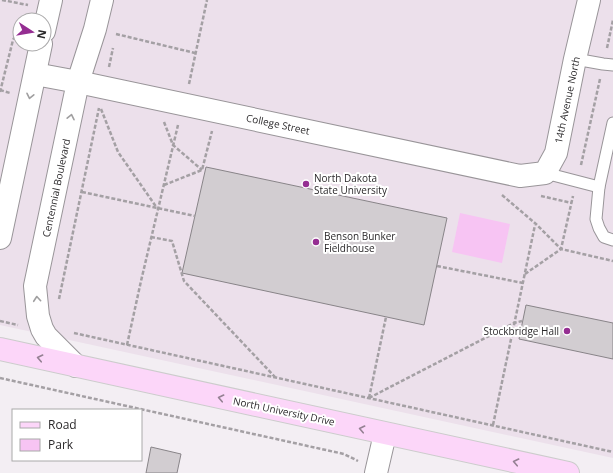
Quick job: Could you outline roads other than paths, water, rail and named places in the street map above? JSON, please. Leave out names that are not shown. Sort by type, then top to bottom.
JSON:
[{"type":"main road","name":"North University Drive","points":[[0,349],[568,473]]},
{"type":"street","points":[[48,12],[51,0]]},
{"type":"street","name":"Centennial Boulevard","points":[[76,366],[46,336],[42,329],[38,316],[35,286],[78,82],[95,29],[102,0]]},
{"type":"street","name":"14th Avenue North","points":[[545,173],[556,153],[589,0]]},
{"type":"street","points":[[0,238],[39,52]]},
{"type":"street","name":"College Street","points":[[35,74],[520,176],[545,173]]},
{"type":"street","points":[[377,471],[385,434]]},
{"type":"lane","points":[[575,60],[608,65]]},
{"type":"lane","points":[[613,123],[599,187],[596,219],[604,238],[613,240]]},
{"type":"lane","points":[[545,173],[599,187]]},
{"type":"place","name":"North Dakota State University","points":[[306,184]]},
{"type":"place","name":"Benson Bunker Fieldhouse","points":[[316,242]]},
{"type":"place","name":"Stockbridge Hall","points":[[567,331]]}]
